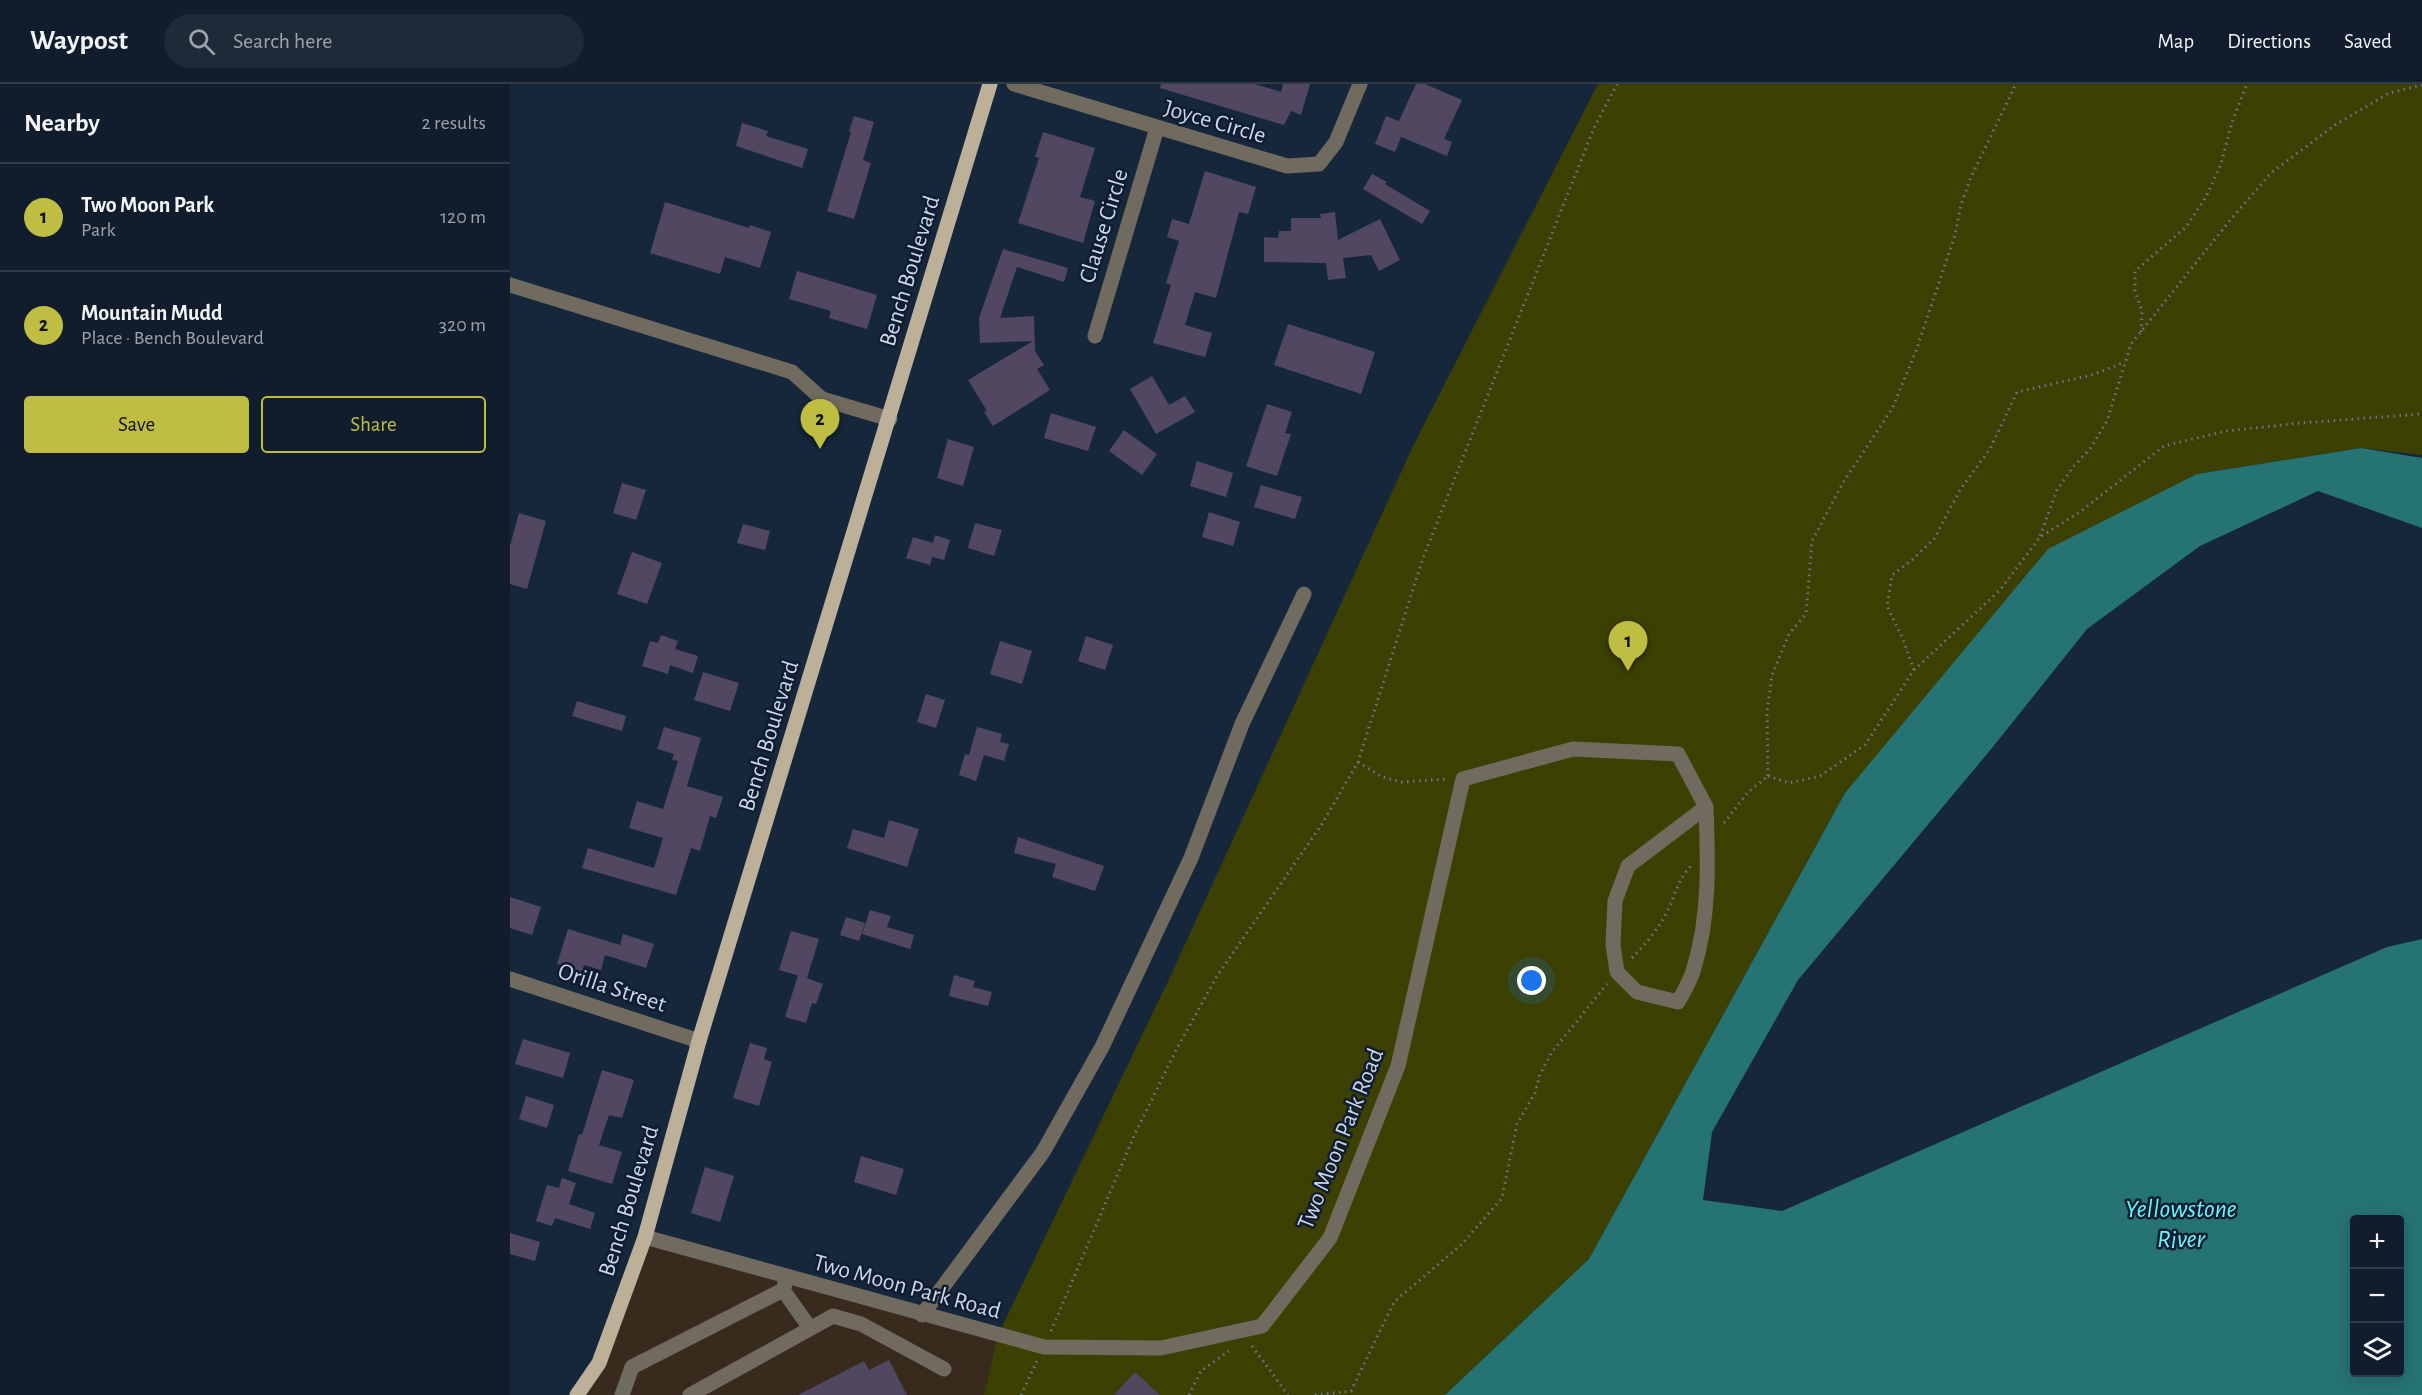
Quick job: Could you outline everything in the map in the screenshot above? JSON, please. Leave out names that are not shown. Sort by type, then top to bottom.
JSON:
[{"type":"main road","name":"Bench Boulevard","points":[[577,1395],[600,1363],[645,1238],[699,1041],[990,84]]},
{"type":"street","name":"Joyce Circle","points":[[1014,84],[1287,166],[1319,164],[1336,142],[1360,84]]},
{"type":"street","name":"Clause Circle","points":[[1095,336],[1157,128]]},
{"type":"street","points":[[510,285],[792,372],[822,399],[890,419]]},
{"type":"street","points":[[922,1315],[1043,1152],[1102,1047],[1191,858],[1242,724],[1304,594]]},
{"type":"street","points":[[1463,779],[1573,749],[1678,754],[1706,807],[1708,875],[1701,938],[1694,970],[1678,1002],[1637,992],[1617,972],[1613,945],[1615,901],[1628,866],[1706,807]]},
{"type":"street","name":"Two Moon Park Road","points":[[645,1238],[785,1284],[922,1315],[1044,1347],[1161,1348],[1262,1326],[1330,1238],[1398,1066],[1463,779]]},
{"type":"street","name":"Orilla Street","points":[[510,979],[699,1041]]},
{"type":"street","points":[[622,1395],[632,1367],[785,1284],[810,1328]]},
{"type":"street","points":[[690,1395],[833,1316],[861,1324],[944,1369]]},
{"type":"path","points":[[1021,1395],[1044,1347],[1134,1136],[1176,1050],[1217,976],[1322,824],[1358,762],[1423,558],[1594,128],[1617,84]]},
{"type":"path","points":[[1768,776],[1767,713],[1772,675],[1789,634],[1806,614],[1812,541],[1844,481],[1892,409],[1916,351],[1955,235],[1961,205],[1971,177],[2009,94],[2016,84]]},
{"type":"path","points":[[2141,332],[2142,311],[2135,291],[2135,271],[2186,227],[2206,197],[2221,164],[2232,122],[2247,84]]},
{"type":"path","points":[[1768,776],[1789,783],[1820,776],[1865,745],[1914,670],[2000,590],[2040,537],[2057,490],[2073,467],[2090,449],[2108,421],[2131,345],[2231,219],[2271,173],[2335,125],[2389,93],[2422,86]]},
{"type":"path","points":[[1914,670],[1887,606],[1892,575],[1934,539],[1960,490],[1990,449],[2017,392],[2092,375],[2124,362]]},
{"type":"path","points":[[2040,537],[2080,512],[2164,446],[2226,431],[2422,414]]},
{"type":"path","points":[[1358,762],[1382,777],[1402,782],[1463,779]]},
{"type":"path","points":[[1315,1395],[1351,1391],[1394,1302],[1462,1245],[1502,1198],[1518,1124],[1535,1093],[1540,1074],[1552,1052],[1617,972],[1646,944],[1667,912],[1682,876],[1748,792],[1768,776]]},
{"type":"path","points":[[1246,1338],[1288,1395]]},
{"type":"path","points":[[1189,1395],[1201,1371],[1237,1345]]},
{"type":"shaded area","points":[[1598,84],[2422,84],[2422,455],[2361,448],[2197,474],[1845,793],[1589,1259],[1445,1395],[984,1395],[998,1335],[1170,977],[1414,444]]},
{"type":"shaded area","points":[[645,1237],[998,1335],[984,1395],[577,1395],[599,1363]]},
{"type":"water","name":"Yellowstone River","points":[[2361,448],[2422,458],[2422,528],[2318,491],[2200,546],[2087,629],[1992,748],[1798,980],[1712,1132],[1703,1200],[1782,1211],[2387,947],[2422,939],[2422,1395],[1445,1395],[1589,1259],[1845,793],[2048,549],[2197,474]]},
{"type":"building","points":[[1161,84],[1255,84],[1281,92],[1283,84],[1310,84],[1301,115],[1291,111],[1284,125],[1160,88]]},
{"type":"building","points":[[1416,84],[1425,84],[1462,100],[1444,139],[1452,142],[1447,156],[1401,137],[1395,152],[1375,144],[1386,116],[1399,121]]},
{"type":"building","points":[[854,116],[874,122],[863,160],[871,163],[854,219],[827,211]]},
{"type":"building","points":[[742,123],[768,131],[766,136],[808,149],[802,168],[736,146]]},
{"type":"building","points":[[1043,132],[1095,148],[1080,197],[1095,201],[1083,243],[1018,223],[1039,158],[1035,157]]},
{"type":"building","points":[[1205,171],[1256,187],[1248,214],[1239,212],[1216,298],[1195,292],[1185,325],[1212,333],[1205,357],[1153,343],[1171,285],[1166,283],[1179,241],[1167,237],[1172,219],[1189,224]]},
{"type":"building","points":[[1372,174],[1430,211],[1422,224],[1363,189]]},
{"type":"building","points":[[665,202],[749,228],[750,225],[771,232],[760,268],[725,257],[720,274],[650,253]]},
{"type":"building","points":[[1335,212],[1338,240],[1380,219],[1400,260],[1379,271],[1371,255],[1343,258],[1346,278],[1328,280],[1326,263],[1264,262],[1264,237],[1278,238],[1279,231],[1291,231],[1291,218],[1321,218],[1320,214]]},
{"type":"building","points":[[1003,249],[1068,268],[1064,282],[1017,267],[1000,318],[1034,316],[1035,351],[1044,365],[1037,369],[1050,390],[993,426],[984,412],[987,411],[968,380],[1033,341],[980,343],[979,318]]},
{"type":"building","points":[[797,271],[877,295],[867,329],[829,318],[831,311],[789,299]]},
{"type":"building","points":[[1288,324],[1375,352],[1361,394],[1274,365]]},
{"type":"building","points":[[1152,376],[1169,405],[1185,396],[1195,412],[1156,434],[1130,389]]},
{"type":"building","points":[[1267,404],[1292,412],[1285,433],[1291,434],[1277,476],[1246,466]]},
{"type":"building","points":[[1051,413],[1096,427],[1088,451],[1044,438]]},
{"type":"building","points":[[1124,430],[1157,454],[1142,475],[1109,451]]},
{"type":"building","points":[[948,439],[974,447],[963,486],[937,478]]},
{"type":"building","points":[[1197,461],[1233,473],[1226,497],[1190,486]]},
{"type":"building","points":[[622,483],[646,490],[636,520],[613,513]]},
{"type":"building","points":[[1261,485],[1302,497],[1295,519],[1254,507]]},
{"type":"building","points":[[1209,512],[1240,522],[1233,546],[1202,537]]},
{"type":"building","points":[[519,513],[546,521],[527,589],[510,584],[510,546]]},
{"type":"building","points":[[975,523],[1002,530],[994,556],[968,548]]},
{"type":"building","points":[[743,524],[770,531],[765,550],[737,543]]},
{"type":"building","points":[[935,535],[950,540],[944,560],[932,557],[930,565],[906,558],[913,537],[933,543]]},
{"type":"building","points":[[632,552],[662,563],[647,604],[617,594]]},
{"type":"building","points":[[661,635],[678,641],[675,649],[698,656],[693,673],[670,665],[668,674],[642,666],[650,641],[658,643]]},
{"type":"building","points":[[1086,636],[1113,645],[1105,670],[1078,661]]},
{"type":"building","points":[[1000,641],[1032,651],[1022,684],[990,674]]},
{"type":"building","points":[[703,672],[739,683],[730,711],[694,700]]},
{"type":"building","points":[[926,694],[945,700],[936,728],[917,722]]},
{"type":"building","points":[[577,701],[626,716],[622,731],[572,716]]},
{"type":"building","points":[[664,727],[701,738],[687,786],[723,797],[716,818],[710,816],[700,851],[691,848],[676,895],[582,868],[588,848],[654,868],[663,838],[629,828],[637,801],[663,809],[678,761],[672,760],[674,754],[657,749]]},
{"type":"building","points":[[977,727],[1002,734],[1000,742],[1009,744],[1004,761],[984,755],[976,781],[959,775],[965,754],[969,755]]},
{"type":"building","points":[[889,820],[919,829],[907,867],[847,848],[853,829],[884,838]]},
{"type":"building","points":[[1018,837],[1104,866],[1095,891],[1052,877],[1056,864],[1014,853]]},
{"type":"building","points":[[510,897],[541,907],[532,935],[510,928]]},
{"type":"building","points":[[870,910],[891,916],[887,927],[914,935],[910,949],[862,934]]},
{"type":"building","points":[[846,917],[865,923],[859,941],[840,935]]},
{"type":"building","points":[[568,929],[620,945],[623,934],[654,944],[646,968],[605,955],[601,970],[584,965],[582,972],[557,964]]},
{"type":"building","points":[[791,931],[819,939],[807,978],[779,970]]},
{"type":"building","points":[[798,975],[823,984],[816,1004],[812,1003],[806,1023],[785,1017]]},
{"type":"building","points":[[954,975],[975,981],[973,987],[992,992],[988,1006],[949,996]]},
{"type":"building","points":[[523,1039],[570,1053],[563,1078],[515,1064]]},
{"type":"building","points":[[750,1043],[767,1048],[764,1059],[772,1062],[759,1106],[733,1098]]},
{"type":"building","points":[[602,1070],[634,1080],[622,1118],[609,1115],[599,1145],[622,1152],[612,1184],[568,1171]]},
{"type":"building","points":[[526,1096],[554,1105],[547,1128],[519,1119]]},
{"type":"building","points":[[861,1156],[904,1169],[896,1195],[854,1182]]},
{"type":"building","points":[[705,1167],[734,1176],[720,1222],[691,1213]]},
{"type":"building","points":[[562,1178],[576,1183],[569,1204],[595,1213],[590,1229],[555,1218],[552,1226],[536,1221],[547,1185],[559,1188]]},
{"type":"building","points":[[510,1233],[540,1242],[535,1261],[510,1254]]},
{"type":"building","points":[[889,1360],[907,1395],[798,1395],[864,1361],[869,1370]]},
{"type":"building","points":[[1135,1372],[1160,1395],[1114,1395]]},
{"type":"place","name":"Mountain Mudd","points":[[820,449]]},
{"type":"place","name":"Two Moon Park","points":[[1628,671]]}]
